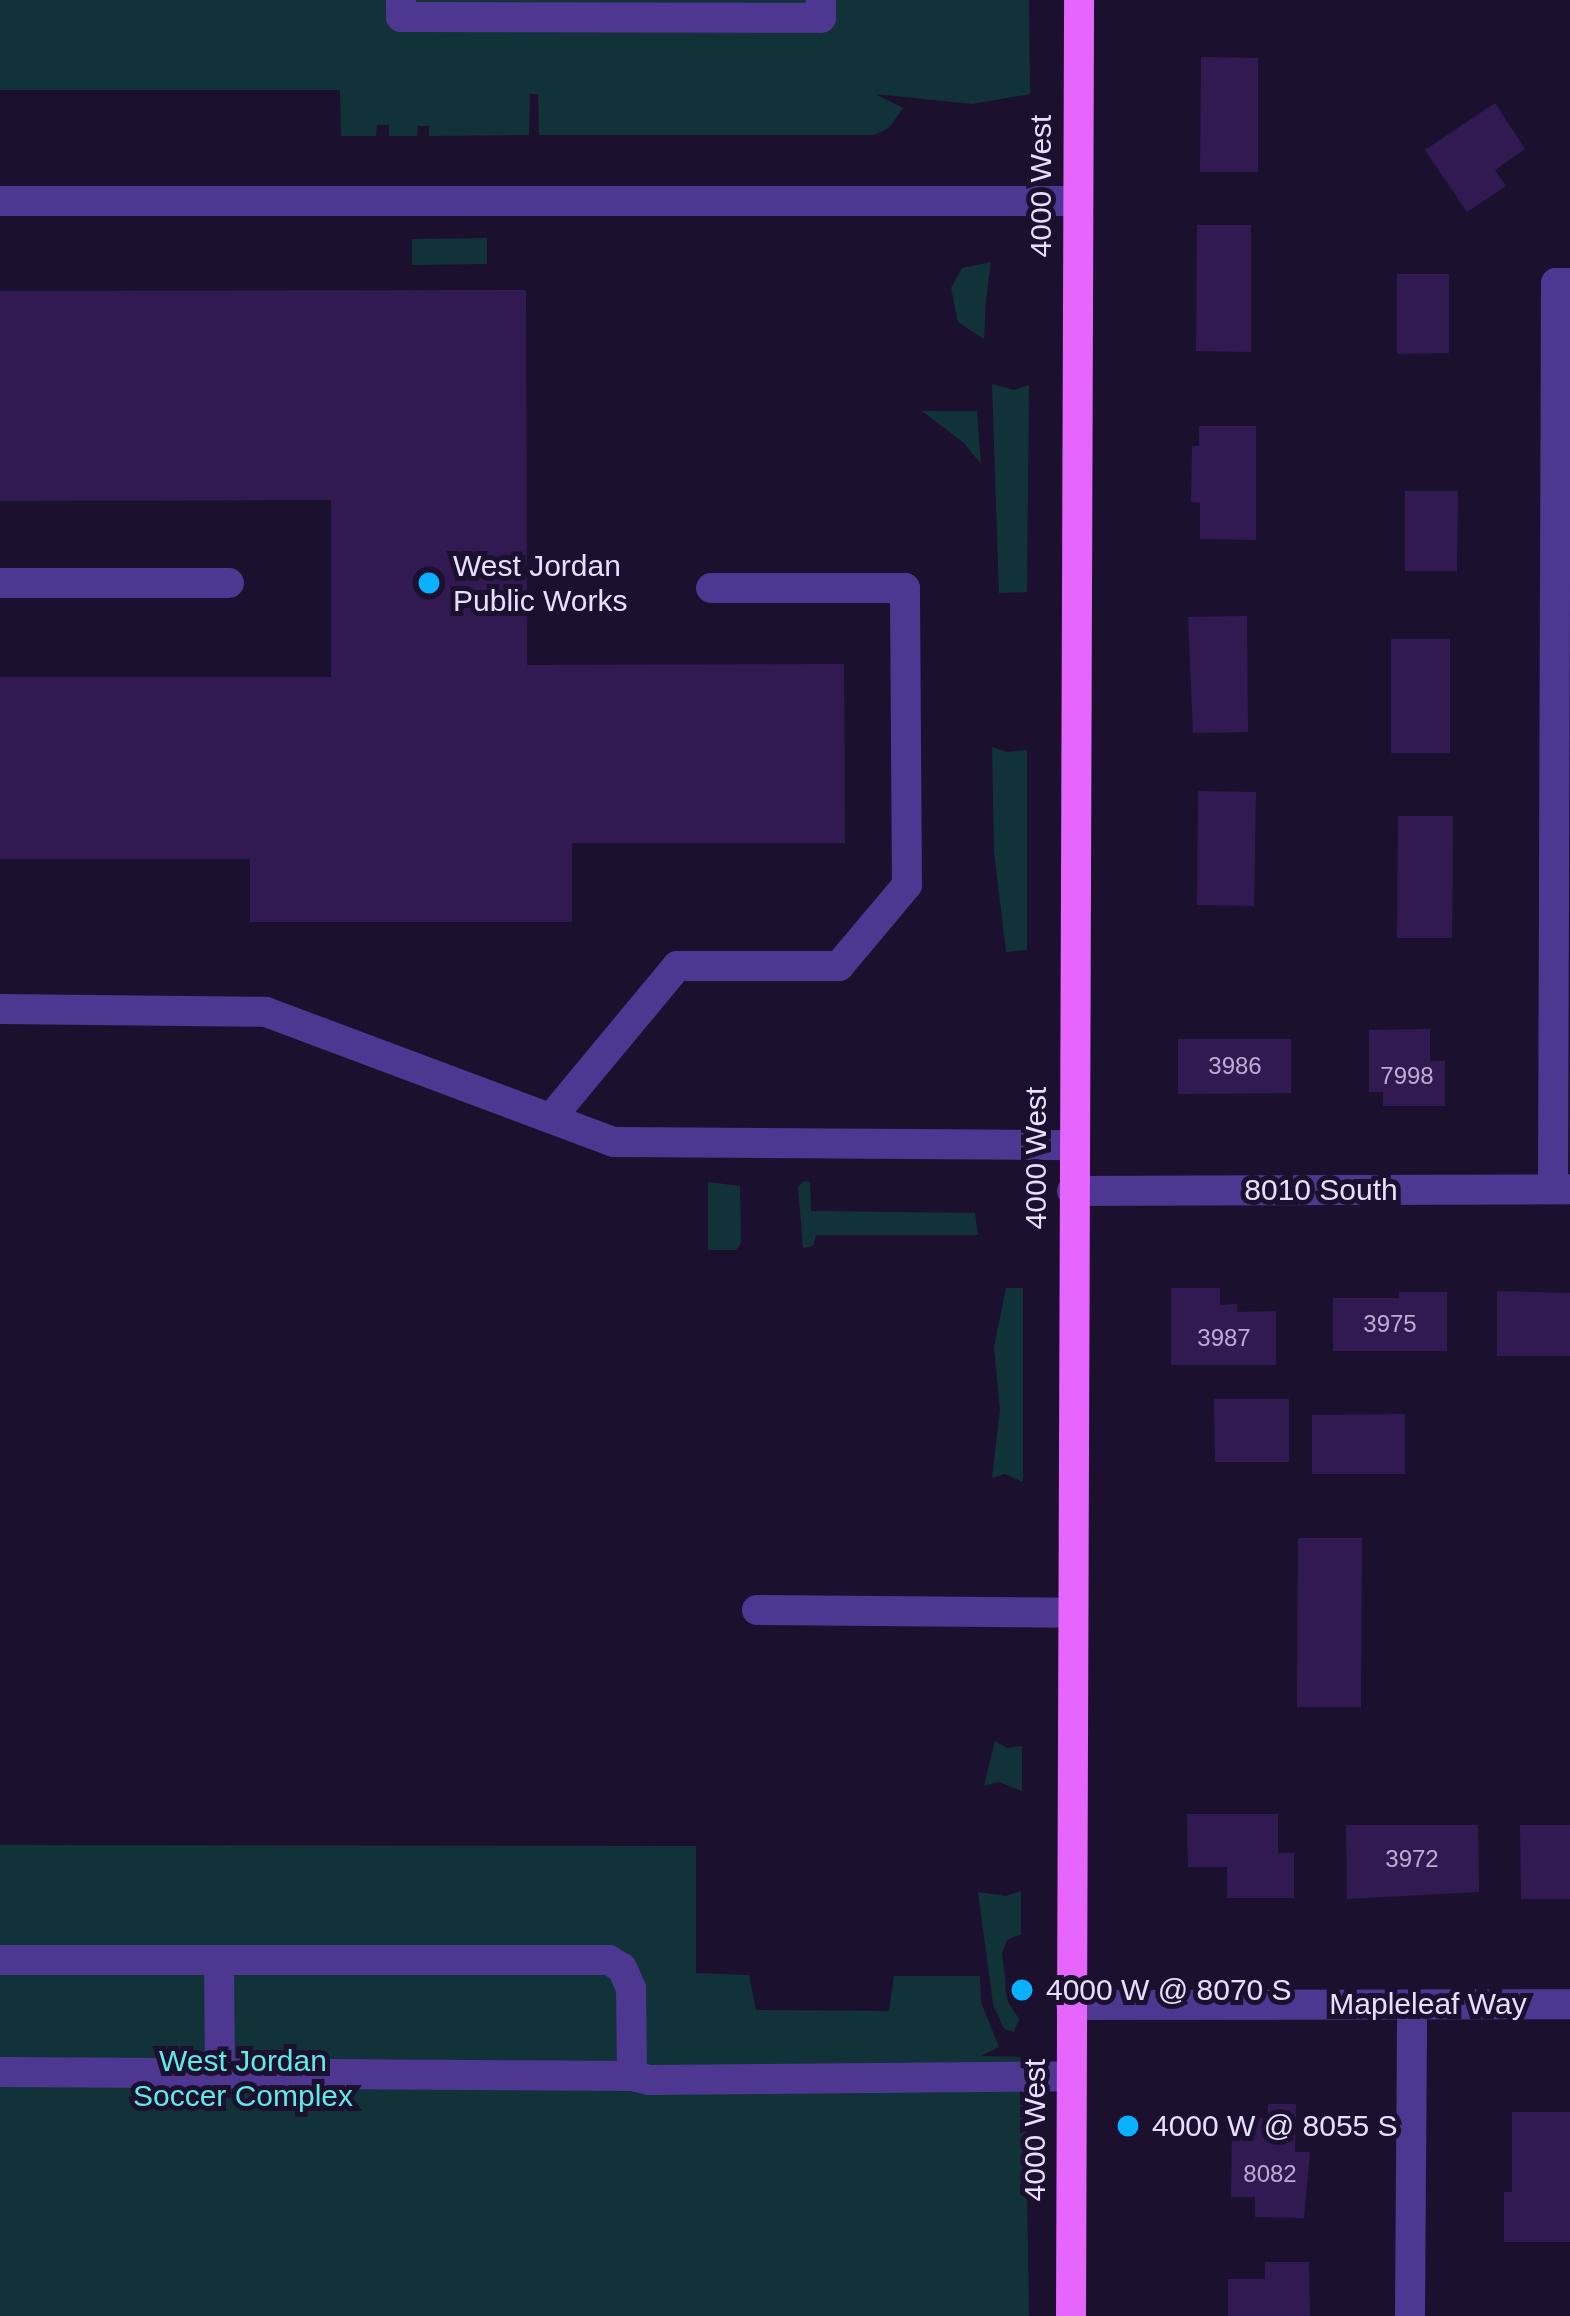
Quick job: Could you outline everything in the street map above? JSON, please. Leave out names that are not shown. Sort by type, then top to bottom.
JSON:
[{"type":"main road","name":"4000 West","points":[[1071,2316],[1078,0]]},
{"type":"street","points":[[401,0],[401,17],[821,18],[821,0]]},
{"type":"street","points":[[0,201],[1076,201]]},
{"type":"street","points":[[1561,1189],[1563,283]]},
{"type":"street","points":[[0,583],[229,583]]},
{"type":"street","points":[[551,1118],[677,966],[839,966],[907,885],[904,587],[711,587]]},
{"type":"street","points":[[0,1010],[266,1012],[614,1142],[1072,1145]]},
{"type":"street","name":"8010 South","points":[[1072,1191],[1561,1189]]},
{"type":"street","points":[[757,1610],[1071,1613]]},
{"type":"street","points":[[0,1960],[609,1960],[622,1968],[631,1988],[632,2075]]},
{"type":"street","points":[[219,1960],[220,2074]]},
{"type":"street","name":"Mapleleaf Way","points":[[1071,2005],[1570,2004]]},
{"type":"street","points":[[1410,2316],[1412,2005]]},
{"type":"street","points":[[0,2072],[632,2075],[650,2080],[1071,2075]]},
{"type":"green space","points":[[0,0],[1029,0],[1030,94],[972,104],[875,94],[903,108],[889,128],[874,135],[539,135],[538,94],[530,94],[529,135],[429,136],[429,126],[418,126],[417,136],[389,136],[389,125],[377,125],[376,136],[341,136],[340,90],[0,90]]},
{"type":"green space","points":[[487,238],[487,264],[412,265],[412,239]]},
{"type":"green space","points":[[991,262],[984,339],[958,322],[951,288],[962,268]]},
{"type":"green space","points":[[992,384],[1014,390],[1029,385],[1027,592],[999,593]]},
{"type":"green space","points":[[922,411],[977,411],[981,464],[964,443]]},
{"type":"green space","points":[[992,747],[1007,752],[1027,750],[1027,950],[1006,952],[994,852]]},
{"type":"green space","points":[[708,1182],[740,1186],[741,1243],[736,1250],[708,1250]]},
{"type":"green space","points":[[810,1182],[811,1211],[975,1213],[978,1235],[816,1235],[813,1246],[803,1248],[798,1187]]},
{"type":"green space","points":[[1006,1288],[1023,1288],[1023,1482],[1005,1474],[992,1478],[1000,1410],[994,1347]]},
{"type":"green space","points":[[995,1741],[1007,1748],[1022,1746],[1022,1791],[999,1782],[984,1786]]},
{"type":"green space","name":"West Jordan Soccer Complex","points":[[0,1845],[696,1846],[696,1973],[749,1975],[756,2010],[889,2011],[894,1976],[980,1976],[981,2002],[999,2047],[981,2056],[1025,2057],[1029,2316],[0,2316]]},
{"type":"green space","points":[[1021,1891],[1021,1934],[1007,1940],[1002,1953],[1008,2002],[1019,2019],[1014,2032],[1004,2029],[993,2004],[978,1892],[1006,1896]]},
{"type":"building","points":[[1201,57],[1258,58],[1258,172],[1200,172]]},
{"type":"building","points":[[1495,103],[1525,149],[1495,170],[1506,186],[1467,212],[1425,150]]},
{"type":"building","points":[[1197,225],[1251,225],[1251,352],[1196,351]]},
{"type":"building","points":[[1397,274],[1449,274],[1449,353],[1397,354]]},
{"type":"building","name":"West Jordan Public Works","points":[[526,290],[527,665],[844,664],[845,843],[572,843],[572,922],[250,922],[250,859],[0,859],[0,677],[331,677],[331,500],[0,501],[0,291]]},
{"type":"building","points":[[1199,426],[1256,426],[1256,540],[1200,539],[1200,503],[1191,502],[1192,446],[1199,446]]},
{"type":"building","points":[[1405,491],[1458,491],[1457,571],[1405,571]]},
{"type":"building","points":[[1247,616],[1248,732],[1193,733],[1188,617]]},
{"type":"building","points":[[1391,639],[1450,639],[1450,753],[1391,753]]},
{"type":"building","points":[[1198,791],[1256,792],[1254,906],[1197,905]]},
{"type":"building","points":[[1398,816],[1453,816],[1452,938],[1397,938]]},
{"type":"building","points":[[1430,1029],[1430,1061],[1445,1061],[1445,1106],[1383,1106],[1383,1092],[1369,1092],[1369,1030]]},
{"type":"building","points":[[1178,1039],[1291,1039],[1291,1093],[1178,1094]]},
{"type":"building","points":[[1171,1288],[1220,1288],[1220,1305],[1237,1304],[1237,1312],[1276,1311],[1276,1365],[1171,1365]]},
{"type":"building","points":[[1497,1291],[1570,1293],[1570,1356],[1497,1356]]},
{"type":"building","points":[[1399,1292],[1447,1292],[1447,1351],[1333,1351],[1333,1298],[1399,1298]]},
{"type":"building","points":[[1214,1399],[1289,1399],[1289,1462],[1215,1462]]},
{"type":"building","points":[[1405,1414],[1405,1474],[1312,1474],[1312,1415]]},
{"type":"building","points":[[1298,1538],[1362,1538],[1361,1707],[1297,1707]]},
{"type":"building","points":[[1187,1814],[1278,1814],[1278,1853],[1294,1853],[1294,1898],[1227,1898],[1227,1867],[1188,1867]]},
{"type":"building","points":[[1346,1825],[1478,1825],[1479,1892],[1347,1899]]},
{"type":"building","points":[[1520,1825],[1570,1825],[1570,1899],[1521,1899]]},
{"type":"building","points":[[1268,2104],[1296,2104],[1295,2152],[1310,2152],[1304,2218],[1255,2217],[1255,2197],[1231,2197],[1232,2118],[1268,2118]]},
{"type":"building","points":[[1512,2112],[1570,2112],[1570,2242],[1504,2242],[1504,2192],[1512,2192]]},
{"type":"building","points":[[1265,2262],[1309,2262],[1310,2316],[1228,2316],[1228,2279],[1265,2279]]},
{"type":"place","name":"West Jordan Public Works","points":[[429,583]]},
{"type":"place","name":"4000 W @ 8070 S","points":[[1022,1990]]},
{"type":"place","name":"4000 W @ 8055 S","points":[[1128,2126]]}]
